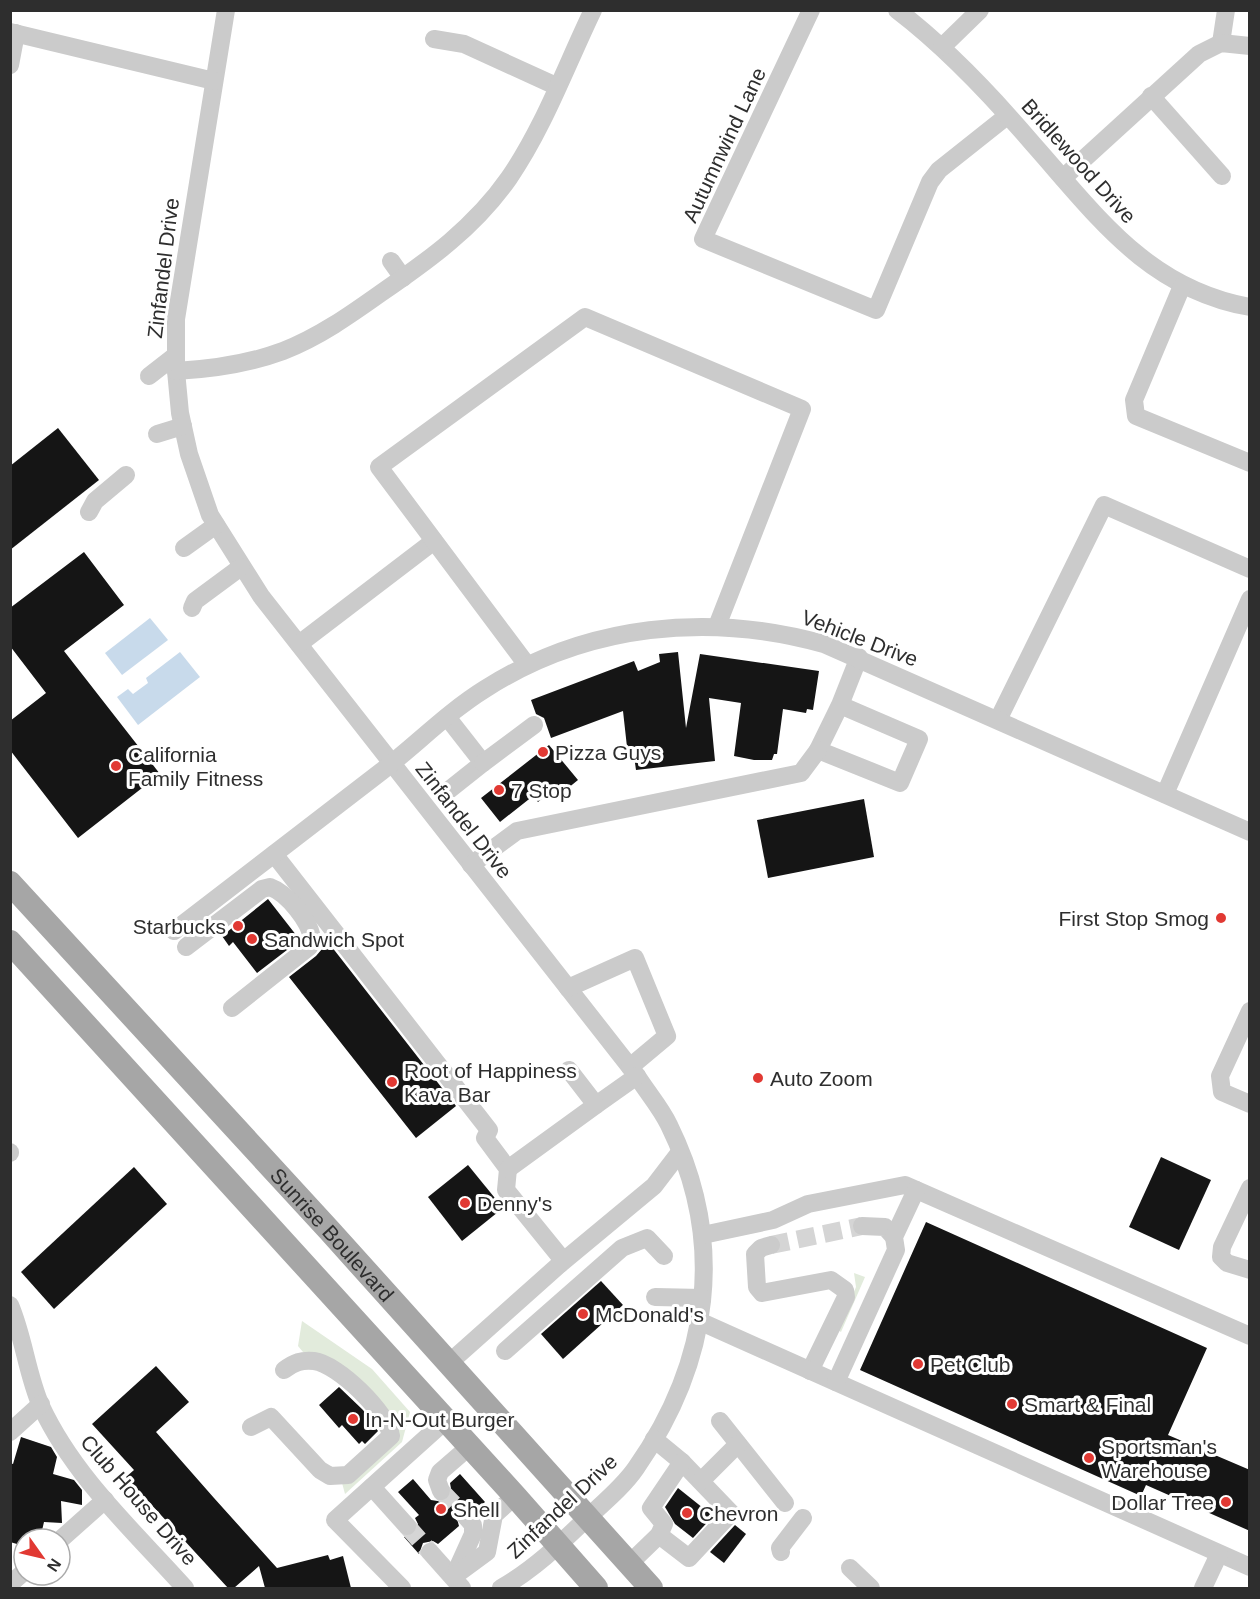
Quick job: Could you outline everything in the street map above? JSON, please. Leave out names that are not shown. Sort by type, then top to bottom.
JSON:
[{"type":"main road","name":"Sunrise Boulevard","points":[[10,883],[449,1363],[651,1588]]},
{"type":"main road","name":"Sunrise Boulevard","points":[[10,942],[470,1446],[596,1588]]},
{"type":"street","name":"Zinfandel Drive","points":[[226,10],[176,319],[176,363],[183,426],[189,454],[216,525],[241,567],[299,645],[633,1071],[668,1124],[680,1152],[703,1235],[706,1269],[698,1337],[679,1394],[654,1439],[635,1470],[588,1517],[558,1546],[501,1588]]},
{"type":"street","points":[[149,376],[176,363],[222,367],[282,351],[337,324],[442,250],[487,206],[528,147],[593,10]]},
{"type":"street","name":"Autumnwind Lane","points":[[811,10],[704,239],[876,310],[930,182],[939,170],[1007,116]]},
{"type":"street","name":"Bridlewood Drive","points":[[897,10],[942,47],[1129,249],[1153,269],[1182,286],[1222,302],[1250,307]]},
{"type":"street","points":[[942,47],[980,10]]},
{"type":"street","points":[[1221,43],[1226,10]]},
{"type":"street","points":[[10,65],[13,33],[214,81]]},
{"type":"street","points":[[434,39],[464,44],[556,86]]},
{"type":"street","points":[[1063,178],[1199,54],[1221,43],[1250,46]]},
{"type":"street","points":[[1151,96],[1222,176]]},
{"type":"street","points":[[392,261],[403,278]]},
{"type":"street","points":[[1182,286],[1134,400],[1136,416],[1250,463]]},
{"type":"street","points":[[527,665],[379,467],[585,317],[802,409],[717,626]]},
{"type":"street","points":[[157,434],[183,426]]},
{"type":"street","points":[[89,512],[95,501],[126,474]]},
{"type":"street","points":[[998,720],[1104,505],[1250,569]]},
{"type":"street","points":[[184,548],[216,525]]},
{"type":"street","points":[[299,645],[434,542]]},
{"type":"street","points":[[192,608],[195,601],[241,567]]},
{"type":"street","points":[[1165,794],[1250,599]]},
{"type":"street","name":"Vehicle Drive","points":[[174,931],[391,764],[485,688],[527,665],[585,642],[665,627],[752,628],[793,635],[859,657],[1250,832]]},
{"type":"street","points":[[471,865],[518,831],[801,772],[818,750],[840,705],[859,657]]},
{"type":"street","points":[[818,750],[900,783],[919,739],[840,705]]},
{"type":"street","points":[[447,717],[483,763]]},
{"type":"street","points":[[449,790],[534,725]]},
{"type":"street","points":[[274,854],[489,1130],[485,1138],[508,1169],[506,1190],[562,1259],[561,1264]]},
{"type":"street","points":[[186,947],[262,889],[270,887],[285,897],[304,921],[312,934],[309,947],[232,1008]]},
{"type":"street","points":[[508,1169],[596,1105],[667,1036],[635,958],[568,988]]},
{"type":"street","points":[[1250,1011],[1220,1076],[1222,1092],[1250,1104]]},
{"type":"street","points":[[569,1070],[596,1105]]},
{"type":"street","points":[[449,1363],[654,1186],[680,1152]]},
{"type":"street","points":[[703,1235],[773,1220],[808,1204],[905,1185],[1250,1336]]},
{"type":"street","points":[[1250,1188],[1222,1247],[1221,1257],[1227,1263],[1250,1270]]},
{"type":"street","points":[[894,1237],[916,1190]]},
{"type":"street","points":[[836,1382],[896,1250],[894,1237],[885,1227],[862,1226]]},
{"type":"street","points":[[505,1351],[622,1248],[647,1238],[664,1256]]},
{"type":"street","points":[[771,1245],[760,1248],[755,1254],[757,1287],[762,1293],[831,1280],[845,1290],[846,1297],[810,1371]]},
{"type":"street","points":[[655,1297],[702,1298]]},
{"type":"street","name":"Club House Drive","points":[[10,1305],[16,1346],[58,1439],[82,1473],[180,1587]]},
{"type":"street","points":[[699,1321],[1250,1568]]},
{"type":"street","points":[[250,1427],[271,1416],[320,1470],[330,1476],[348,1475],[391,1436],[386,1420],[349,1380],[317,1361],[298,1360],[284,1370]]},
{"type":"street","points":[[10,1432],[41,1404]]},
{"type":"street","points":[[402,1588],[335,1520],[446,1420]]},
{"type":"street","points":[[720,1421],[785,1503]]},
{"type":"street","points":[[654,1439],[682,1462],[731,1513],[689,1558],[659,1535]]},
{"type":"street","points":[[700,1481],[738,1444]]},
{"type":"street","points":[[441,1491],[437,1480],[440,1472],[470,1446]]},
{"type":"street","points":[[629,1564],[659,1535],[664,1524],[651,1508],[682,1462]]},
{"type":"street","points":[[372,1487],[407,1526]]},
{"type":"street","points":[[458,1583],[488,1552],[494,1515],[515,1496]]},
{"type":"street","points":[[72,1529],[105,1500]]},
{"type":"street","points":[[458,1583],[473,1534],[473,1525],[467,1518]]},
{"type":"street","points":[[782,1552],[780,1548],[803,1518]]},
{"type":"street","points":[[430,1552],[458,1583]]},
{"type":"street","points":[[1203,1588],[1219,1554]]},
{"type":"street","points":[[850,1568],[871,1588]]},
{"type":"green space","points":[[854,1273],[865,1277],[841,1332],[838,1330],[856,1287]]},
{"type":"green space","points":[[302,1321],[372,1369],[410,1412],[402,1442],[345,1494],[341,1479],[396,1427],[303,1352],[298,1346]]},
{"type":"water","points":[[150,618],[168,640],[122,675],[105,653]]},
{"type":"water","points":[[180,652],[200,677],[138,725],[117,697],[128,689],[133,694],[148,683],[146,678]]},
{"type":"building","points":[[58,428],[99,480],[10,550],[10,466]]},
{"type":"building","points":[[84,552],[124,605],[64,651],[160,774],[78,838],[10,750],[10,721],[46,693],[10,646],[10,608]]},
{"type":"building","points":[[678,652],[686,728],[700,654],[819,671],[813,710],[807,709],[806,713],[783,709],[777,754],[774,754],[772,760],[754,760],[734,756],[741,703],[709,698],[715,761],[636,770],[633,749],[627,747],[623,711],[551,738],[544,718],[536,714],[531,700],[634,661],[638,671],[660,662],[659,654]]},
{"type":"building","points":[[549,745],[578,780],[557,797],[552,790],[538,802],[533,796],[500,822],[481,798]]},
{"type":"building","points":[[864,799],[874,857],[768,878],[757,820]]},
{"type":"building","points":[[268,899],[300,940],[257,973],[233,942],[229,946],[222,936]]},
{"type":"building","points":[[328,942],[456,1106],[416,1138],[289,977],[316,956]]},
{"type":"building","points":[[1161,1157],[1211,1180],[1179,1250],[1129,1227]]},
{"type":"building","name":"Denny's","points":[[468,1165],[503,1208],[462,1241],[428,1197]]},
{"type":"building","points":[[134,1167],[167,1204],[54,1309],[21,1272]]},
{"type":"building","points":[[926,1222],[1207,1348],[1168,1435],[1250,1470],[1250,1531],[1146,1485],[1141,1496],[860,1370]]},
{"type":"building","points":[[601,1281],[623,1305],[563,1359],[541,1334]]},
{"type":"building","points":[[156,1366],[189,1402],[156,1432],[277,1568],[328,1555],[330,1560],[343,1556],[351,1588],[265,1588],[259,1566],[234,1588],[228,1588],[126,1477],[134,1470],[92,1424]]},
{"type":"building","name":"In-N-Out Burger","points":[[339,1387],[363,1410],[378,1431],[365,1444],[362,1441],[359,1444],[342,1425],[339,1428],[319,1405]]},
{"type":"building","points":[[21,1437],[51,1447],[57,1457],[53,1474],[74,1480],[82,1490],[82,1505],[61,1501],[62,1523],[44,1522],[43,1527],[12,1527],[12,1543],[10,1542],[10,1463],[13,1464]]},
{"type":"building","points":[[460,1474],[485,1502],[475,1511],[470,1507],[460,1509],[456,1515],[459,1526],[438,1544],[433,1541],[423,1543],[419,1554],[404,1537],[415,1534],[418,1524],[415,1518],[419,1515],[398,1492],[413,1479],[431,1500],[444,1502],[452,1494],[450,1483]]},
{"type":"building","points":[[678,1488],[713,1516],[693,1538],[675,1524],[665,1507]]},
{"type":"building","points":[[735,1525],[746,1534],[724,1563],[710,1552]]},
{"type":"tunnel","points":[[771,1245],[862,1226]]},
{"type":"tunnel","points":[[441,1491],[467,1518]]},
{"type":"tunnel","points":[[407,1526],[430,1552]]},
{"type":"place","name":"Pizza Guys","points":[[543,752]]},
{"type":"place","name":"California Family Fitness","points":[[116,766]]},
{"type":"place","name":"7 Stop","points":[[499,790]]},
{"type":"place","name":"First Stop Smog","points":[[1221,918]]},
{"type":"place","name":"Starbucks","points":[[238,926]]},
{"type":"place","name":"Sandwich Spot","points":[[252,939]]},
{"type":"place","name":"Auto Zoom","points":[[758,1078]]},
{"type":"place","name":"Root of Happiness Kava Bar","points":[[392,1082]]},
{"type":"place","name":"Denny's","points":[[465,1203]]},
{"type":"place","name":"McDonald's","points":[[583,1314]]},
{"type":"place","name":"Pet Club","points":[[918,1364]]},
{"type":"place","name":"Smart & Final","points":[[1012,1404]]},
{"type":"place","name":"In-N-Out Burger","points":[[353,1419]]},
{"type":"place","name":"Sportsman's Warehouse","points":[[1089,1458]]},
{"type":"place","name":"Dollar Tree","points":[[1226,1502]]},
{"type":"place","name":"Shell","points":[[441,1509]]},
{"type":"place","name":"Chevron","points":[[687,1513]]}]
